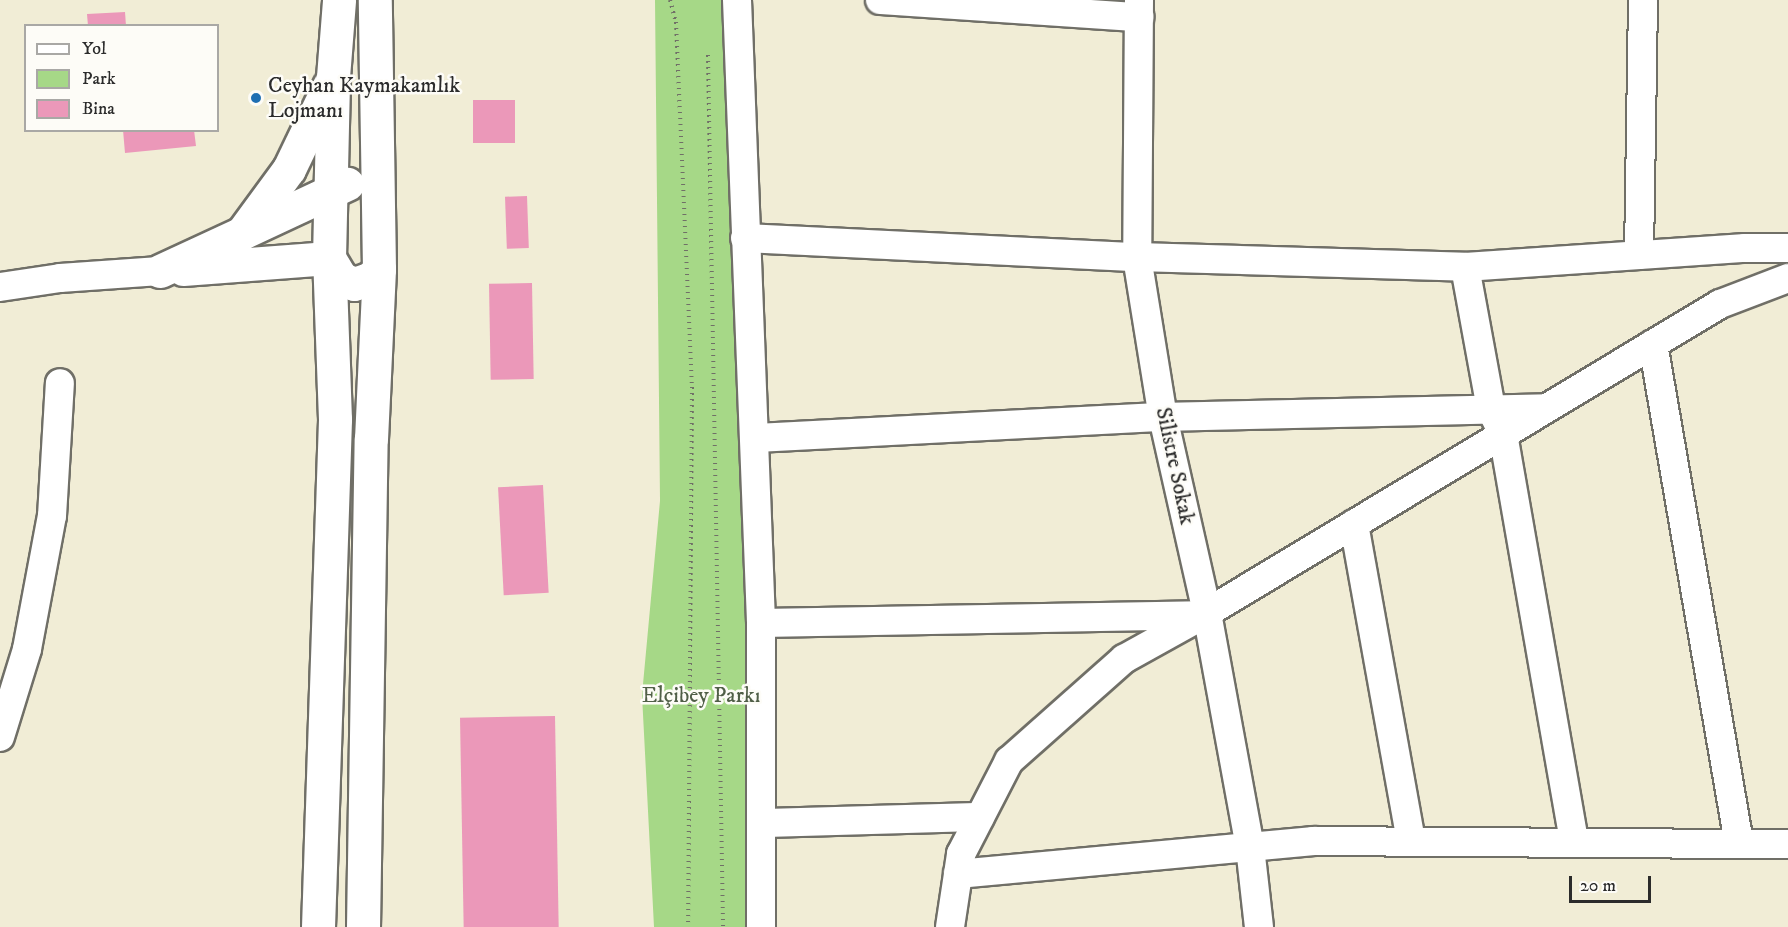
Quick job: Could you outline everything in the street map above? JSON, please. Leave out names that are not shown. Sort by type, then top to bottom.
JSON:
[{"type":"main road","points":[[318,927],[335,419],[329,258],[333,77],[339,0]]},
{"type":"main road","points":[[363,927],[371,440],[379,269],[375,0]]},
{"type":"main road","points":[[242,233],[289,169],[333,77]]},
{"type":"main road","points":[[160,271],[348,184],[365,188],[377,203]]},
{"type":"main road","points":[[329,258],[341,278],[354,284],[371,278],[379,269]]},
{"type":"main road","points":[[160,271],[329,258]]},
{"type":"street","points":[[737,0],[745,238],[756,438],[761,623],[761,927]]},
{"type":"street","points":[[880,0],[1139,8]]},
{"type":"street","points":[[1639,255],[1643,0]]},
{"type":"street","name":"Silistre Sokak","points":[[1139,8],[1137,257],[1163,417],[1205,614],[1250,847],[1259,927]]},
{"type":"street","points":[[745,238],[1137,257],[1465,267],[1788,248]]},
{"type":"street","points":[[1465,267],[1491,409],[1503,434],[1574,842]]},
{"type":"street","points":[[0,287],[60,278],[160,271]]},
{"type":"street","points":[[950,927],[961,854],[1009,761],[1124,659],[1205,614],[1720,304],[1788,278]]},
{"type":"street","points":[[1653,344],[1739,843]]},
{"type":"street","points":[[0,737],[27,649],[52,516],[60,383]]},
{"type":"street","points":[[756,438],[1163,417],[1548,408]]},
{"type":"street","points":[[1354,524],[1411,842]]},
{"type":"street","points":[[761,623],[1205,614]]},
{"type":"street","points":[[762,823],[980,817]]},
{"type":"street","points":[[958,874],[1313,841],[1788,844]]},
{"type":"path","points":[[670,0],[676,22],[692,387],[688,927]]},
{"type":"path","points":[[708,48],[723,927]]},
{"type":"green space","name":"Elçibey Parkı","points":[[655,0],[737,0],[761,927],[654,927],[642,695],[660,501]]},
{"type":"building","points":[[125,12],[126,24],[88,24],[87,14]]},
{"type":"building","points":[[473,100],[515,100],[515,143],[473,143]]},
{"type":"building","points":[[123,132],[194,132],[196,146],[125,153]]},
{"type":"building","points":[[527,196],[529,248],[507,249],[505,197]]},
{"type":"building","points":[[532,283],[534,379],[491,380],[489,284]]},
{"type":"building","points":[[543,485],[549,593],[504,595],[498,487]]},
{"type":"building","points":[[555,716],[559,927],[464,927],[460,718]]},
{"type":"place","name":"Ceyhan Kaymakamlık Lojmanı","points":[[256,98]]}]
